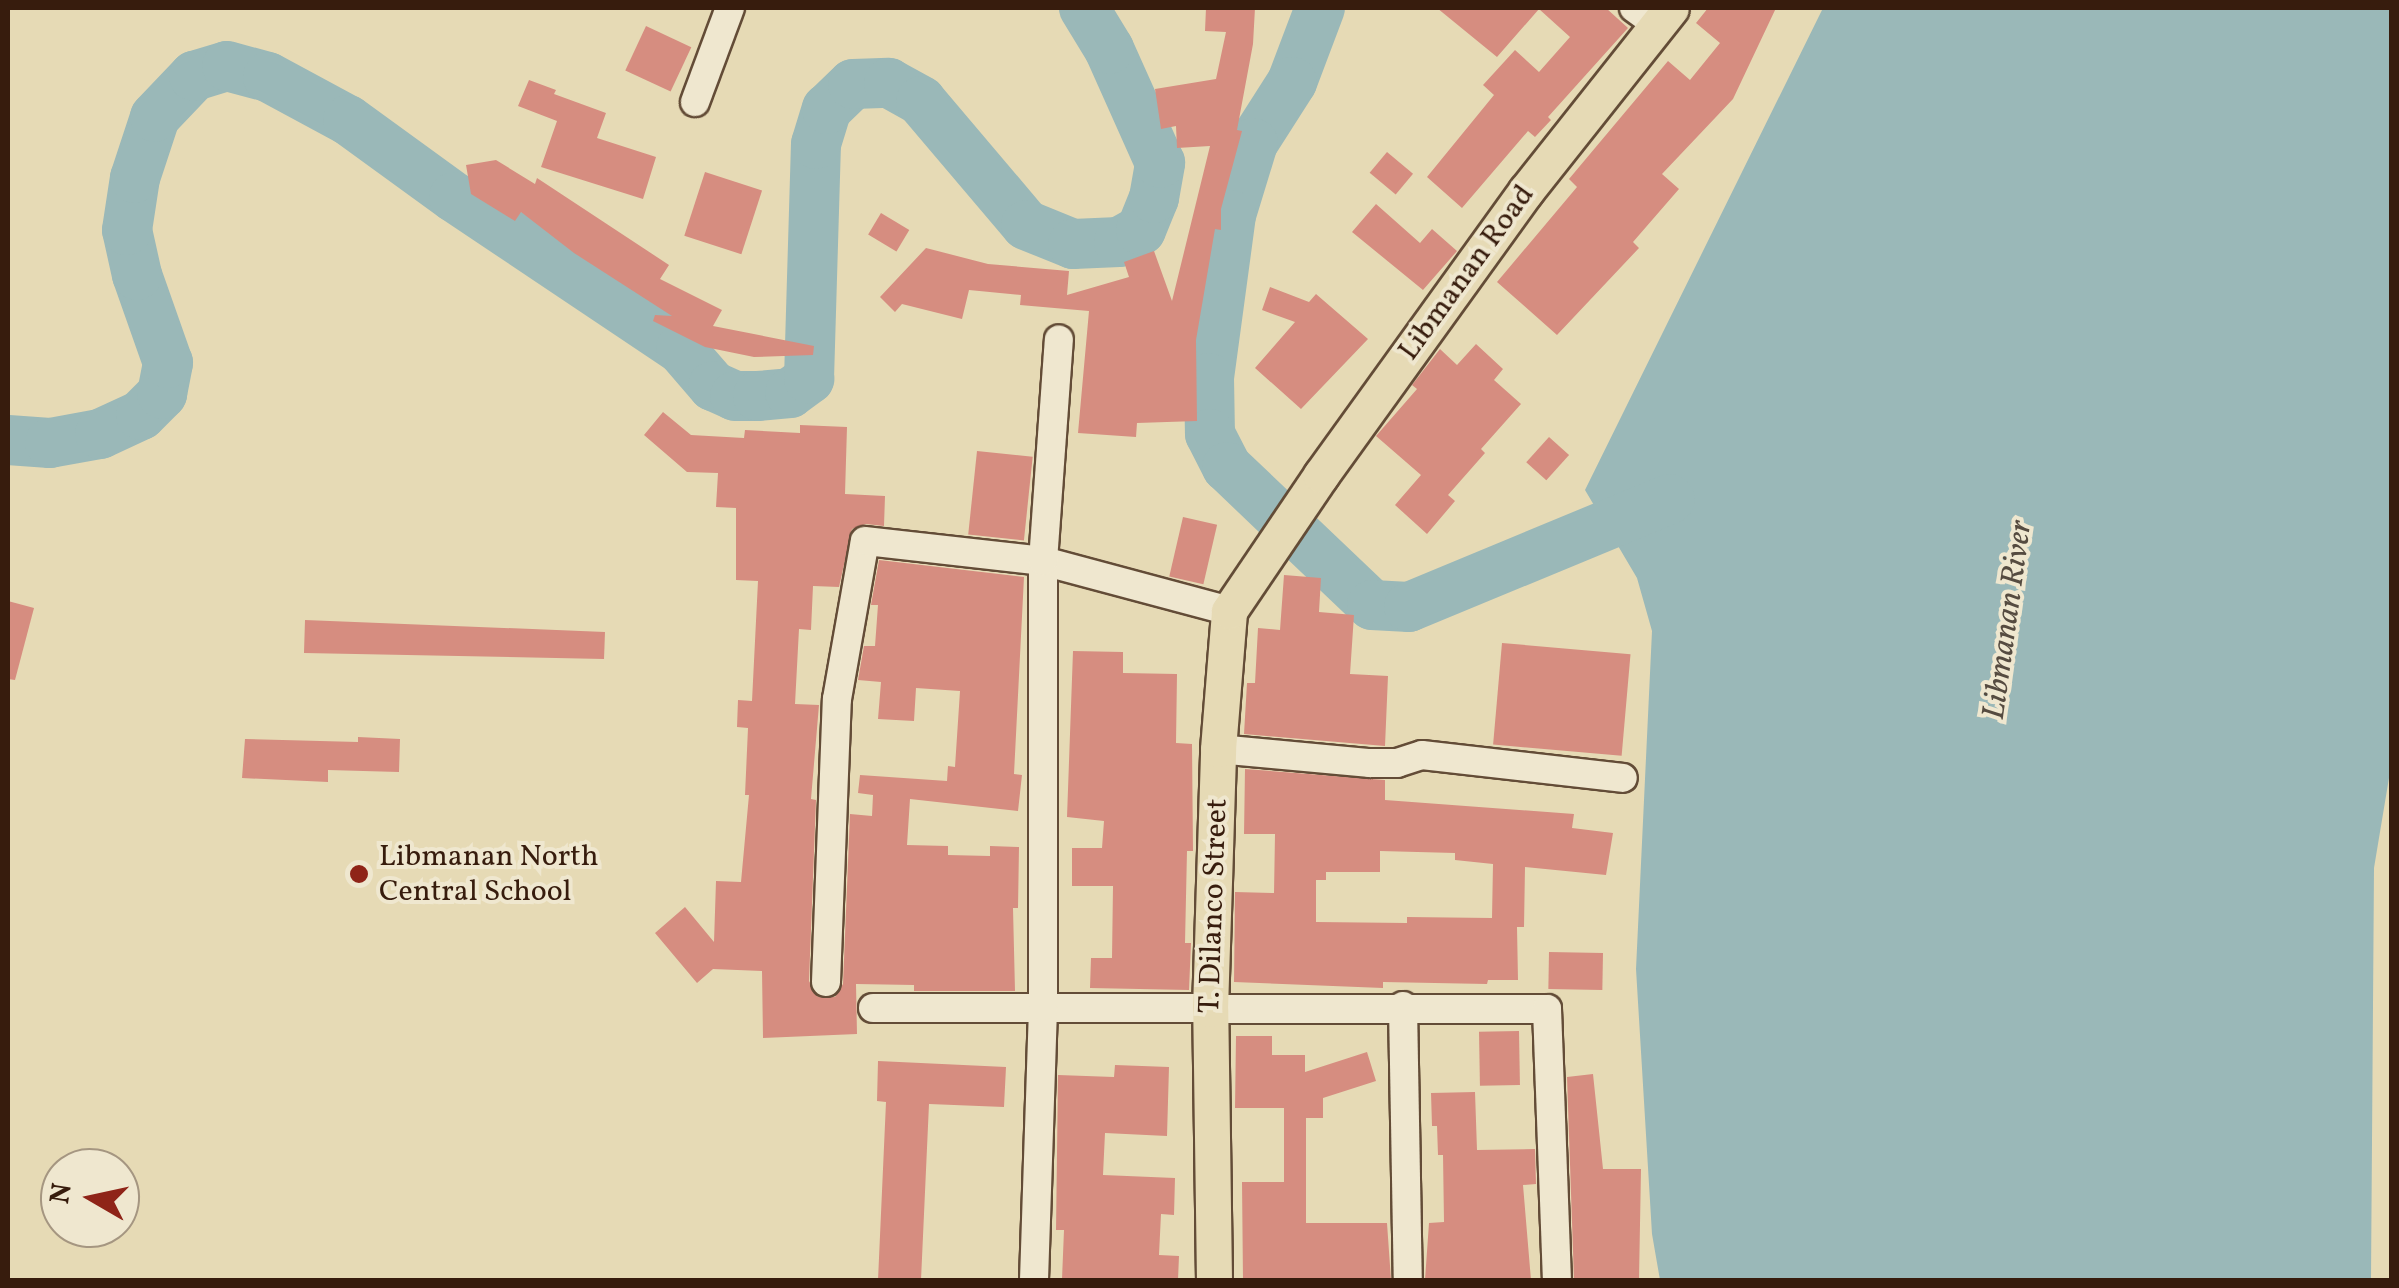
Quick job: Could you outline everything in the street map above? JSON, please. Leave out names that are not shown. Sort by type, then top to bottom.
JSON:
[{"type":"main road","name":"Libmanan Road","points":[[1229,611],[1321,475],[1655,14]]},
{"type":"main road","name":"T. Dilanco Street","points":[[1214,1280],[1210,1009],[1218,749],[1229,611]]},
{"type":"street","points":[[695,102],[730,8]]},
{"type":"street","points":[[1034,1280],[1043,1006],[1043,560],[1059,340]]},
{"type":"street","points":[[826,982],[837,700],[865,541],[1043,560],[1229,611]]},
{"type":"street","points":[[1218,749],[1370,763],[1422,755],[1623,778]]},
{"type":"street","points":[[1403,1006],[1408,1280]]},
{"type":"street","points":[[872,1008],[1547,1009],[1556,1280]]},
{"type":"water","name":"Libmanan River","points":[[1823,8],[2391,8],[2392,760],[2374,868],[2371,1280],[1660,1280],[1652,1234],[1636,969],[1652,631],[1637,578],[1585,490]]},
{"type":"building","points":[[1206,8],[1255,8],[1253,44],[1237,130],[1242,131],[1221,209],[1221,230],[1215,229],[1196,340],[1197,421],[1137,423],[1136,437],[1078,433],[1089,311],[1020,305],[1021,295],[969,290],[962,319],[902,304],[895,312],[880,297],[926,248],[988,264],[1069,271],[1067,295],[1129,277],[1124,262],[1154,251],[1172,301],[1210,146],[1177,148],[1176,126],[1161,129],[1155,89],[1216,79],[1226,32],[1205,31]]},
{"type":"building","points":[[1437,8],[1606,8],[1628,28],[1548,117],[1551,120],[1535,137],[1528,131],[1462,208],[1427,177],[1494,95],[1483,85],[1515,50],[1539,72],[1570,37],[1539,9],[1497,57]]},
{"type":"building","points":[[1708,8],[1776,8],[1733,99],[1662,174],[1679,189],[1633,242],[1639,248],[1557,335],[1497,282],[1577,187],[1569,179],[1668,61],[1690,80],[1720,43],[1696,23]]},
{"type":"building","points":[[646,26],[691,47],[671,92],[625,70]]},
{"type":"building","points":[[529,80],[556,90],[554,94],[606,113],[597,138],[656,157],[643,199],[541,167],[557,121],[518,106]]},
{"type":"building","points":[[1387,152],[1413,174],[1396,195],[1370,173]]},
{"type":"building","points":[[496,160],[535,184],[537,178],[669,265],[660,279],[722,310],[713,326],[814,346],[813,355],[754,357],[705,347],[653,321],[655,315],[672,316],[574,253],[521,212],[515,221],[471,194],[466,165]]},
{"type":"building","points":[[705,172],[762,191],[741,254],[684,236]]},
{"type":"building","points":[[1376,204],[1420,243],[1432,229],[1457,251],[1423,290],[1352,232]]},
{"type":"building","points":[[881,213],[909,230],[896,251],[868,234]]},
{"type":"building","points":[[1270,287],[1309,302],[1316,294],[1368,339],[1301,409],[1255,368],[1295,322],[1262,310]]},
{"type":"building","points":[[1476,344],[1503,369],[1494,380],[1521,404],[1481,449],[1485,453],[1448,495],[1455,501],[1427,534],[1395,505],[1421,475],[1376,436],[1417,389],[1412,385],[1440,349],[1457,365]]},
{"type":"building","points":[[663,412],[691,435],[744,438],[745,430],[800,433],[800,425],[847,427],[845,494],[885,496],[884,526],[866,524],[852,529],[839,587],[813,586],[811,630],[799,629],[795,704],[819,705],[811,799],[816,800],[809,981],[818,997],[835,997],[843,984],[850,814],[872,816],[873,795],[858,793],[860,775],[947,781],[948,766],[955,767],[960,691],[916,688],[914,721],[878,719],[881,682],[858,680],[864,646],[875,646],[878,605],[871,605],[879,560],[1024,577],[1014,774],[1022,775],[1018,811],[910,799],[907,845],[948,846],[948,855],[990,856],[990,846],[1019,847],[1018,908],[1013,908],[1015,991],[914,991],[914,985],[856,984],[857,1034],[763,1038],[762,971],[713,969],[697,983],[655,933],[685,907],[714,942],[716,881],[741,882],[749,795],[745,795],[748,728],[737,727],[738,700],[752,701],[758,581],[736,580],[736,508],[716,507],[718,473],[687,472],[644,435]]},
{"type":"building","points":[[1549,437],[1569,455],[1546,480],[1526,462]]},
{"type":"building","points":[[977,451],[1033,457],[1024,540],[968,535]]},
{"type":"building","points":[[1183,517],[1217,525],[1203,584],[1169,576]]},
{"type":"building","points":[[1284,575],[1321,578],[1319,612],[1354,615],[1350,674],[1388,676],[1385,746],[1244,734],[1247,683],[1255,683],[1258,628],[1280,630]]},
{"type":"building","points":[[8,601],[34,608],[15,680],[8,679]]},
{"type":"building","points":[[305,620],[605,632],[604,659],[304,653]]},
{"type":"building","points":[[1502,643],[1631,654],[1622,756],[1493,745]]},
{"type":"building","points":[[1073,651],[1123,652],[1123,673],[1177,674],[1176,743],[1192,744],[1193,851],[1187,851],[1185,943],[1191,943],[1189,990],[1090,988],[1091,958],[1112,958],[1113,886],[1072,886],[1072,848],[1102,848],[1104,821],[1067,817]]},
{"type":"building","points":[[358,737],[400,739],[399,772],[328,770],[328,782],[242,778],[245,739],[358,742]]},
{"type":"building","points":[[1245,769],[1385,780],[1385,800],[1574,814],[1572,828],[1613,833],[1606,875],[1525,867],[1524,927],[1517,927],[1518,980],[1488,980],[1487,984],[1383,982],[1383,988],[1234,982],[1235,892],[1274,893],[1275,834],[1244,834]],"holes":[[[1380,851],[1455,853],[1455,860],[1493,864],[1492,918],[1407,917],[1407,923],[1316,922],[1316,880],[1326,880],[1326,872],[1380,872]]]},
{"type":"building","points":[[1549,952],[1603,953],[1602,990],[1548,989]]},
{"type":"building","points":[[1519,1031],[1520,1085],[1480,1086],[1479,1032]]},
{"type":"building","points":[[1236,1036],[1272,1036],[1272,1055],[1305,1055],[1305,1072],[1367,1052],[1376,1081],[1323,1098],[1323,1118],[1306,1118],[1306,1223],[1387,1223],[1391,1280],[1243,1280],[1242,1182],[1284,1182],[1284,1108],[1235,1108]]},
{"type":"building","points":[[878,1061],[1006,1067],[1004,1107],[929,1104],[921,1280],[878,1280],[886,1102],[877,1101]]},
{"type":"building","points":[[1115,1065],[1169,1067],[1167,1136],[1105,1133],[1103,1175],[1175,1178],[1174,1215],[1161,1214],[1159,1255],[1179,1256],[1178,1280],[1062,1279],[1064,1230],[1056,1230],[1058,1075],[1114,1077]]},
{"type":"building","points":[[1593,1074],[1603,1169],[1641,1169],[1639,1280],[1574,1280],[1567,1077]]},
{"type":"building","points":[[1475,1092],[1477,1150],[1535,1149],[1536,1184],[1523,1185],[1531,1280],[1425,1280],[1429,1223],[1444,1222],[1443,1155],[1438,1155],[1437,1126],[1432,1126],[1431,1093]]},
{"type":"waterway","points":[[8,440],[50,443],[100,434],[141,415],[162,394],[168,363],[137,275],[127,230],[135,178],[155,117],[194,76],[227,66],[268,77],[348,120],[454,197],[681,349],[713,386],[735,396],[758,396],[790,393],[809,379],[816,144],[827,109],[853,84],[889,83],[921,101],[1026,225],[1073,244],[1119,242],[1141,230],[1154,198],[1160,163],[1109,49],[1084,8]]},
{"type":"waterway","points":[[1320,8],[1292,82],[1253,143],[1231,215],[1209,378],[1210,434],[1227,467],[1372,605],[1409,607],[1670,499]]},
{"type":"place","name":"Libmanan North Central School","points":[[359,874]]}]
